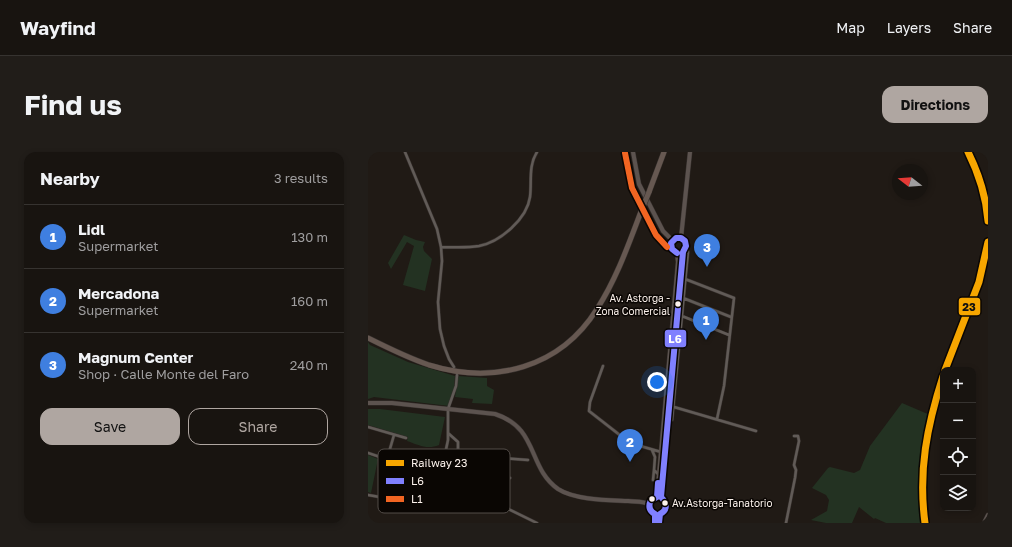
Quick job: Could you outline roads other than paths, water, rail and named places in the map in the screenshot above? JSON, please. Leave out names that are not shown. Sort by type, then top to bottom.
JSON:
[{"type":"highway","points":[[370,338],[401,354],[430,365],[459,372],[493,373],[513,370],[532,365],[556,352],[580,332],[597,310],[611,286],[649,192],[663,152]]},
{"type":"main road","points":[[633,152],[639,184],[663,231],[673,241]]},
{"type":"main road","points":[[659,497],[683,252],[686,246],[685,241],[682,238],[690,152]]},
{"type":"main road","points":[[659,497],[660,451],[678,262],[677,253],[672,249],[671,245],[673,241],[678,238],[682,238]]},
{"type":"main road","points":[[677,253],[683,252]]},
{"type":"main road","points":[[368,403],[392,403],[495,414],[511,421],[519,427],[525,435],[542,471],[549,481],[563,492],[580,496],[649,504]]},
{"type":"main road","points":[[657,514],[665,510],[667,506],[665,500],[659,497],[651,500],[649,504],[650,510],[657,514],[659,523]]},
{"type":"main road","points":[[655,523],[657,514]]},
{"type":"main road","points":[[984,523],[988,515]]},
{"type":"street","points":[[405,152],[436,229],[441,247],[442,261],[438,302],[440,329],[444,346],[454,367]]},
{"type":"street","points":[[441,247],[480,246],[507,232],[517,223],[529,202],[533,161],[537,152]]},
{"type":"street","points":[[672,420],[688,252],[686,246]]},
{"type":"street","points":[[685,279],[734,298],[724,386],[717,419]]},
{"type":"street","points":[[683,298],[731,317]]},
{"type":"street","points":[[682,316],[729,335]]},
{"type":"street","points":[[603,366],[590,402],[589,411],[630,443],[660,451]]},
{"type":"street","points":[[445,449],[448,433],[448,409],[456,386],[457,375]]},
{"type":"street","points":[[674,407],[756,430]]},
{"type":"street","points":[[368,427],[406,438]]},
{"type":"street","points":[[448,433],[458,442],[458,449]]},
{"type":"street","points":[[390,449],[394,435]]},
{"type":"street","points":[[786,523],[795,478],[796,470],[794,465],[799,441],[798,436],[794,436]]},
{"type":"street","points":[[652,449],[654,457],[653,480]]},
{"type":"street","points":[[654,457],[660,451]]},
{"type":"street","points":[[368,453],[378,456]]},
{"type":"street","points":[[510,459],[528,460]]},
{"type":"street","points":[[654,470],[659,475]]},
{"type":"street","points":[[368,495],[378,497]]},
{"type":"street","points":[[510,510],[537,523]]},
{"type":"rail line","name":"23","points":[[968,152],[981,185],[986,203],[988,221]]},
{"type":"rail line","name":"23","points":[[946,367],[979,282],[988,242]]},
{"type":"rail line","name":"23","points":[[925,523],[923,504],[923,467],[928,431],[940,386]]},
{"type":"place","name":"Magnum Center","points":[[707,267]]},
{"type":"place","name":"Av. Astorga - Zona Comercial","points":[[678,304]]},
{"type":"place","name":"Lidl","points":[[706,340]]},
{"type":"place","name":"Mercadona","points":[[630,462]]},
{"type":"place","name":"Av.Astorga-Tanatorio","points":[[665,503]]}]
